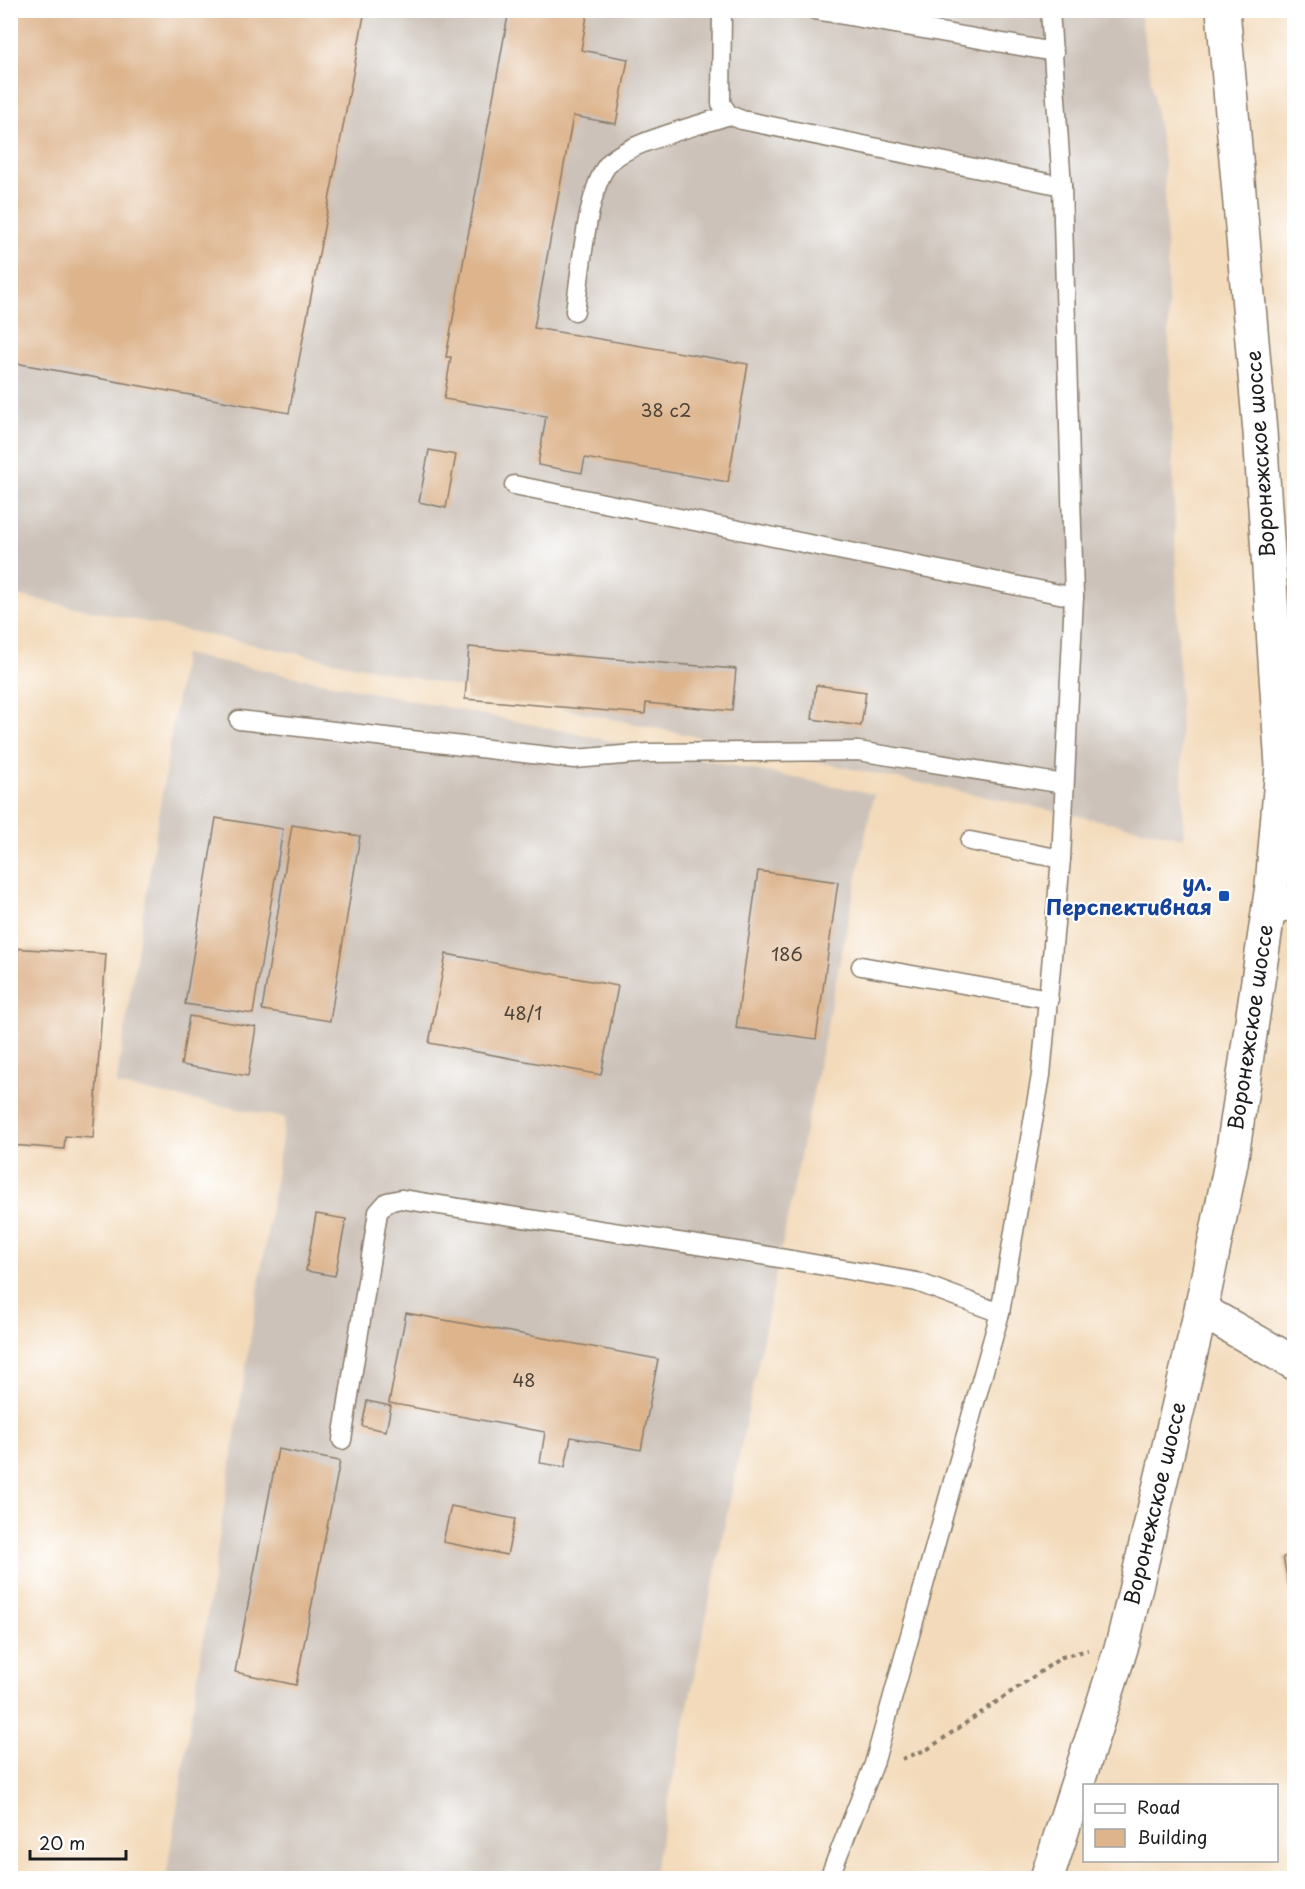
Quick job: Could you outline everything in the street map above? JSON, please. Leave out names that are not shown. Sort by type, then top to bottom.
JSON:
[{"type":"main road","name":"Воронежское шоссе","points":[[1047,1878],[1124,1642],[1201,1310],[1282,905],[1282,766],[1260,432],[1223,10]]},
{"type":"main road","points":[[1201,1310],[1294,1363]]},
{"type":"lane","points":[[722,10],[721,103],[729,115],[742,120],[1062,186]]},
{"type":"lane","points":[[815,10],[1054,51]]},
{"type":"lane","points":[[829,1878],[874,1764],[1000,1313],[1041,1075],[1061,859],[1074,597],[1062,186],[1050,10]]},
{"type":"lane","points":[[575,310],[594,188],[610,162],[630,149],[729,115]]},
{"type":"lane","points":[[514,485],[1074,597]]},
{"type":"lane","points":[[239,720],[574,759],[646,753],[858,751],[1064,784]]},
{"type":"lane","points":[[970,841],[1061,859]]},
{"type":"lane","points":[[861,966],[1049,999]]},
{"type":"lane","points":[[342,1440],[378,1212],[387,1202],[401,1199],[762,1255],[916,1282],[1000,1313]]},
{"type":"path","points":[[874,1764],[897,1760],[928,1749],[1062,1657],[1124,1642]]},
{"type":"shaded area","points":[[11,11],[1140,11],[1164,162],[1184,838],[11,594]]},
{"type":"shaded area","points":[[184,654],[874,794],[653,1878],[166,1878],[285,1118],[116,1085]]},
{"type":"building","points":[[10,10],[365,10],[289,413],[10,362]]},
{"type":"building","points":[[509,10],[588,10],[581,50],[628,59],[616,124],[573,116],[534,328],[748,364],[728,482],[585,458],[582,473],[538,465],[546,416],[444,399],[451,357],[446,357]]},
{"type":"building","points":[[429,450],[456,455],[446,508],[419,502]]},
{"type":"building","points":[[469,647],[736,669],[732,711],[646,703],[645,714],[465,699]]},
{"type":"building","points":[[816,685],[866,692],[861,726],[812,719]]},
{"type":"building","points":[[216,818],[283,829],[253,1014],[185,1004]]},
{"type":"building","points":[[292,825],[360,836],[330,1021],[262,1010]]},
{"type":"building","points":[[758,871],[838,882],[816,1039],[736,1028]]},
{"type":"building","points":[[10,948],[106,954],[93,1138],[65,1136],[64,1149],[10,1145]]},
{"type":"building","points":[[446,954],[618,986],[601,1075],[429,1043]]},
{"type":"building","points":[[189,1016],[256,1027],[248,1076],[181,1065]]},
{"type":"building","points":[[316,1214],[346,1219],[335,1276],[306,1271]]},
{"type":"building","points":[[406,1313],[658,1359],[641,1450],[571,1437],[565,1467],[540,1463],[545,1432],[389,1403]]},
{"type":"building","points":[[367,1401],[391,1406],[386,1431],[362,1426]]},
{"type":"building","points":[[278,1449],[340,1461],[296,1685],[235,1672]]},
{"type":"building","points":[[451,1506],[515,1519],[507,1555],[443,1542]]},
{"type":"building","points":[[1294,1555],[1294,1607],[1293,1607],[1283,1557]]},
{"type":"place","name":"ул. Перспективная","points":[[1224,896]]}]
